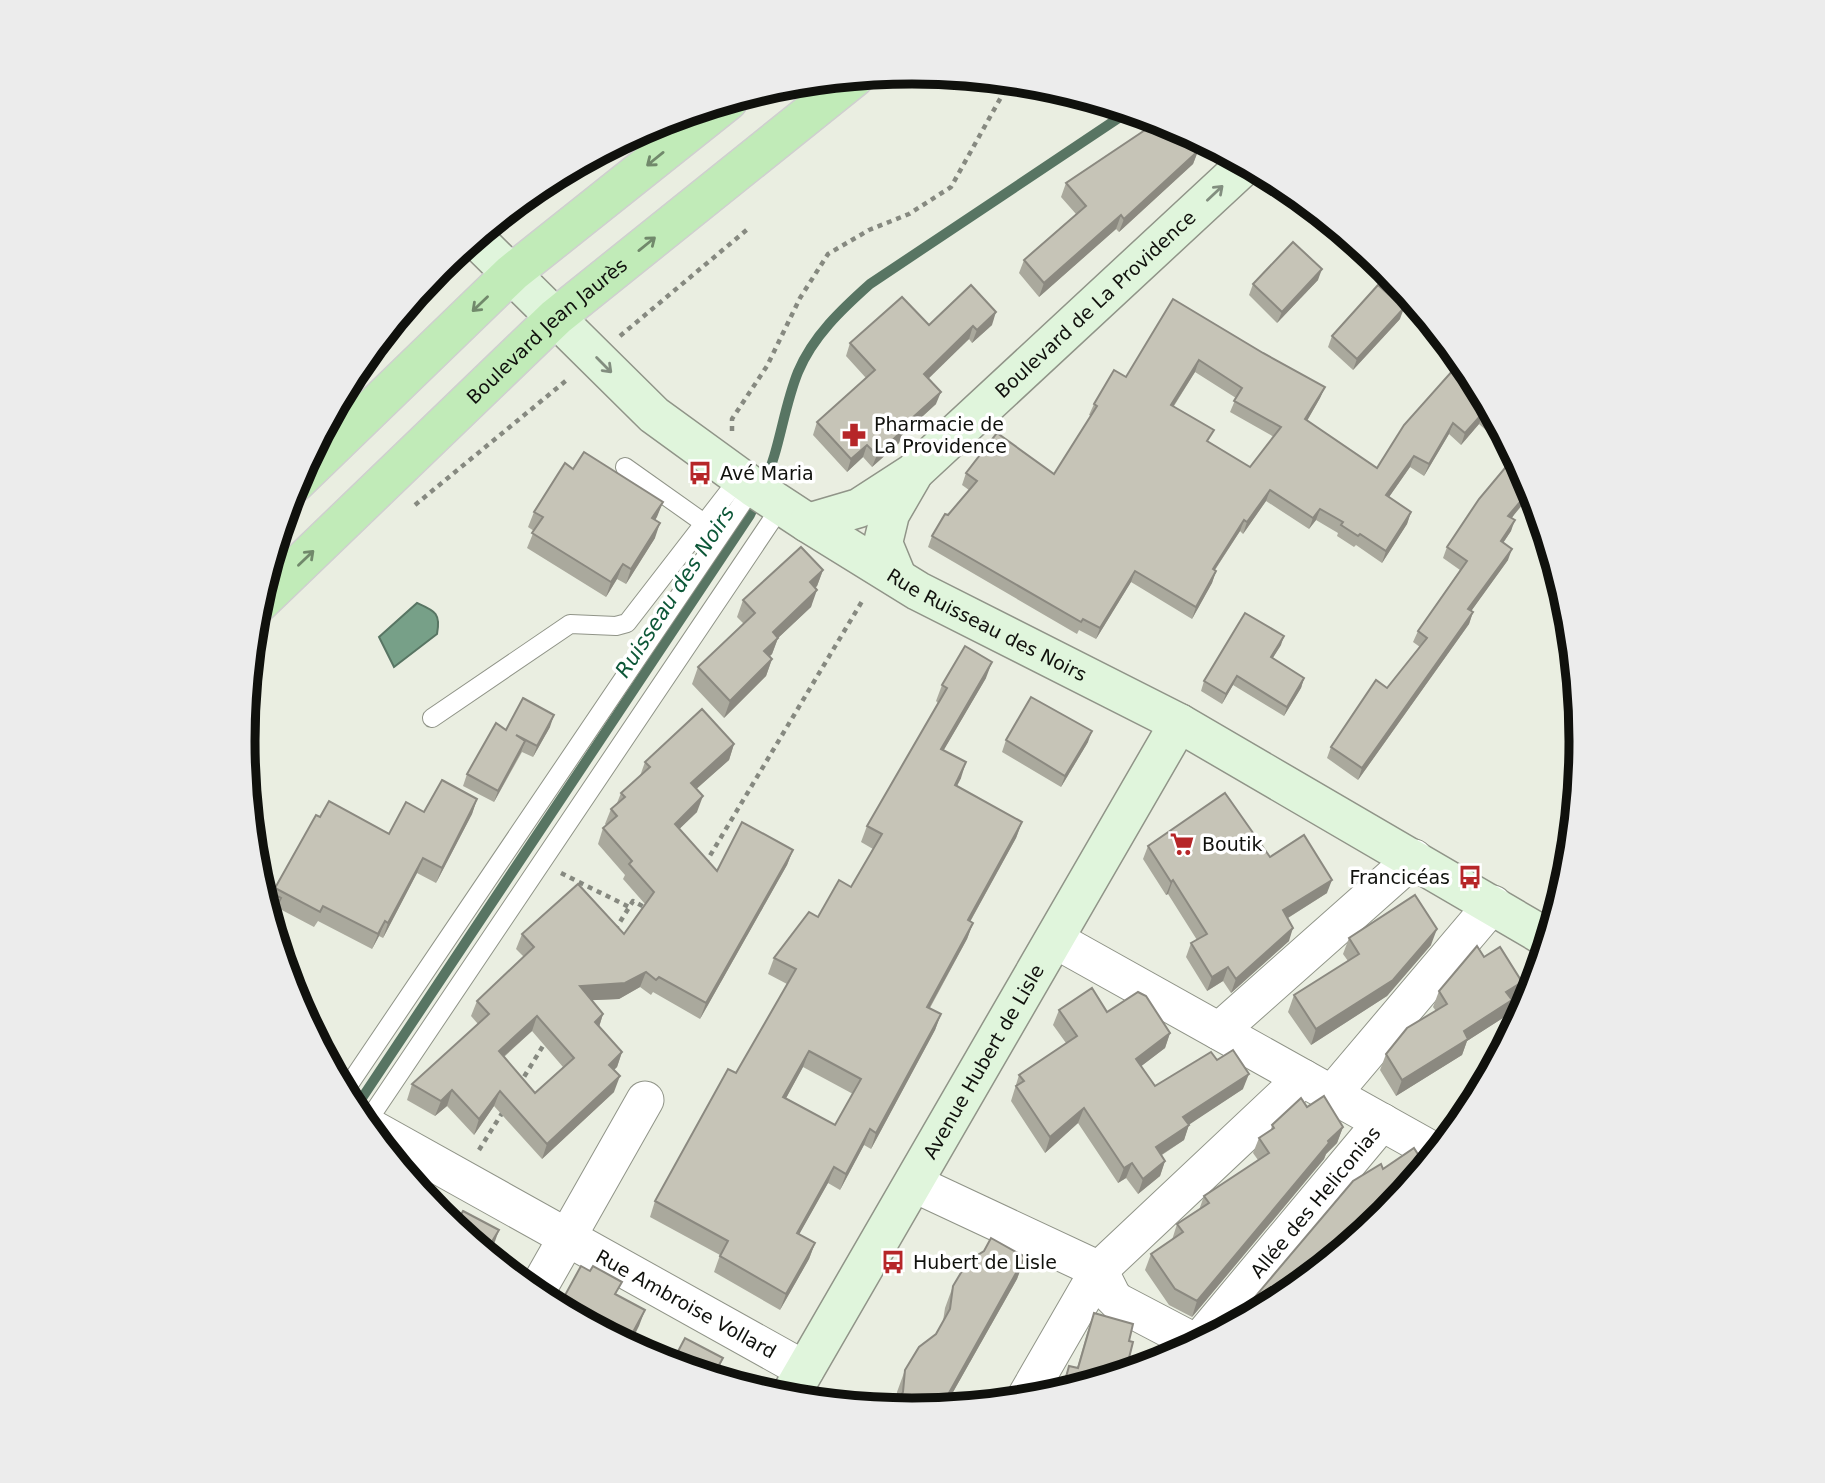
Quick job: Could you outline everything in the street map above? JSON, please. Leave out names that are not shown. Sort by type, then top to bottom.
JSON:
[{"type":"main road","name":"Boulevard Jean Jaurès","points":[[273,590],[556,317],[841,88]]},
{"type":"main road","points":[[319,460],[512,273],[708,117]]},
{"type":"street","name":"Boulevard de La Providence","points":[[760,490],[859,508],[913,473],[1239,171]]},
{"type":"street","name":"Rue Ruisseau des Noirs","points":[[482,245],[654,415],[760,490],[918,591],[1179,723],[1541,934]]},
{"type":"street","name":"Boulevard de La Providence","points":[[890,572],[883,543],[890,514],[913,473]]},
{"type":"street","name":"Avenue Hubert de Lisle","points":[[796,1385],[1179,723]]},
{"type":"street","points":[[1219,1031],[1414,858]]},
{"type":"street","points":[[1031,1388],[1099,1270],[1317,1086],[1493,904]]},
{"type":"street","name":"Allée des Heliconias","points":[[1054,939],[1429,1148]]},
{"type":"street","points":[[541,1284],[645,1100]]},
{"type":"street","name":"Allée des Heliconias","points":[[1211,1327],[1382,1122]]},
{"type":"street","name":"Rue Ambroise Vollard","points":[[387,1137],[568,1238],[796,1385]]},
{"type":"street","points":[[913,1183],[1099,1270],[1112,1296],[1118,1301],[1186,1339]]},
{"type":"lane","points":[[625,467],[704,523]]},
{"type":"lane","points":[[432,718],[570,624],[627,623],[704,523],[760,490]]},
{"type":"lane","points":[[371,1115],[541,863],[760,490]]},
{"type":"lane","points":[[351,1082],[760,490]]},
{"type":"path","points":[[760,490],[732,419],[767,366],[800,298],[828,254],[869,230],[909,214],[951,187],[1004,91]]},
{"type":"path","points":[[410,509],[749,228]]},
{"type":"path","points":[[699,874],[890,572]]},
{"type":"path","points":[[541,863],[629,907]]},
{"type":"path","points":[[615,931],[633,901],[652,911]]},
{"type":"path","points":[[512,1096],[549,1037]]},
{"type":"path","points":[[461,1179],[505,1108]]},
{"type":"shaded area","points":[[417,603],[428,608],[437,617],[437,634],[394,667],[379,637]]},
{"type":"building","points":[[1148,128],[1198,151],[1124,219],[1121,215],[1044,283],[1024,260],[1086,206],[1066,183]]},
{"type":"building","points":[[1293,242],[1322,269],[1282,312],[1253,284]]},
{"type":"building","points":[[971,285],[996,312],[977,330],[973,326],[924,374],[941,392],[901,428],[903,430],[877,455],[867,445],[851,459],[817,422],[875,370],[850,343],[902,297],[929,325]]},
{"type":"building","points":[[1378,285],[1404,308],[1357,359],[1332,336]]},
{"type":"building","points":[[1173,299],[1325,387],[1305,419],[1377,468],[1404,425],[1454,369],[1482,414],[1465,433],[1453,423],[1429,464],[1414,456],[1386,495],[1411,512],[1386,551],[1360,534],[1358,536],[1341,525],[1343,522],[1320,509],[1313,518],[1270,490],[1247,522],[1244,520],[1213,569],[1216,571],[1196,607],[1135,571],[1100,628],[1083,619],[1081,622],[932,536],[945,514],[948,515],[977,481],[966,473],[997,433],[1054,474],[1097,406],[1094,404],[1114,370],[1126,377]],"holes":[[[1199,360],[1242,388],[1234,401],[1281,427],[1250,467],[1207,441],[1214,430],[1171,405]]]},
{"type":"building","points":[[584,452],[663,502],[652,518],[660,523],[631,569],[623,564],[611,582],[532,533],[543,517],[534,512],[565,463],[573,469]]},
{"type":"building","points":[[1508,464],[1523,498],[1508,516],[1515,520],[1501,541],[1512,549],[1468,609],[1473,612],[1362,768],[1331,747],[1376,680],[1387,688],[1427,638],[1418,631],[1467,561],[1447,547],[1479,499]]},
{"type":"building","points":[[801,547],[823,570],[810,582],[817,590],[773,632],[778,638],[764,651],[772,659],[730,701],[698,667],[755,613],[743,600]]},
{"type":"building","points":[[1245,613],[1284,636],[1271,657],[1304,678],[1287,707],[1237,676],[1226,694],[1204,681]]},
{"type":"building","points":[[965,646],[992,662],[941,749],[966,762],[955,785],[1022,822],[968,920],[973,923],[927,1007],[941,1014],[876,1133],[870,1129],[846,1174],[834,1167],[797,1233],[815,1243],[786,1294],[720,1256],[728,1241],[655,1201],[728,1069],[736,1073],[796,969],[774,958],[809,912],[818,917],[839,880],[851,887],[882,834],[867,826],[947,688],[942,685]],"holes":[[[809,1051],[861,1079],[835,1125],[783,1097]]]},
{"type":"building","points":[[1031,697],[1092,731],[1065,776],[1006,740]]},
{"type":"building","points":[[523,698],[554,715],[537,746],[516,735],[525,741],[498,791],[467,774],[496,723],[506,730]]},
{"type":"building","points":[[702,709],[734,744],[691,783],[703,796],[675,824],[717,871],[742,822],[793,850],[706,1003],[659,977],[656,980],[646,972],[625,983],[580,986],[603,1014],[595,1022],[622,1052],[609,1065],[620,1076],[547,1144],[500,1091],[479,1119],[452,1090],[441,1101],[412,1084],[489,1014],[477,1001],[534,947],[522,934],[578,884],[624,934],[654,892],[629,864],[632,861],[603,828],[617,816],[611,809],[625,797],[621,793],[650,767],[645,762]],"holes":[[[537,1016],[574,1058],[535,1093],[499,1051]]]},
{"type":"building","points":[[442,780],[477,799],[442,868],[423,858],[388,923],[385,921],[378,934],[323,906],[320,912],[275,888],[316,815],[320,817],[329,801],[389,834],[406,802],[424,812]]},
{"type":"building","points":[[1225,793],[1270,857],[1304,835],[1332,880],[1283,910],[1293,928],[1236,979],[1228,967],[1212,977],[1191,943],[1207,934],[1148,846]]},
{"type":"building","points":[[273,894],[281,898],[276,907]]},
{"type":"building","points":[[1415,895],[1437,929],[1393,980],[1316,1029],[1294,995],[1359,954],[1349,938]]},
{"type":"building","points":[[1477,946],[1484,957],[1500,947],[1522,982],[1506,992],[1512,1000],[1464,1031],[1468,1039],[1402,1080],[1386,1054],[1407,1028],[1447,1004],[1439,991]]},
{"type":"building","points":[[1092,988],[1107,1012],[1138,992],[1146,996],[1170,1033],[1136,1059],[1155,1086],[1211,1052],[1217,1060],[1233,1050],[1249,1074],[1183,1117],[1189,1125],[1156,1147],[1165,1161],[1143,1179],[1132,1163],[1124,1168],[1084,1108],[1050,1137],[1016,1086],[1024,1081],[1019,1075],[1077,1036],[1059,1010]]},
{"type":"building","points":[[1324,1096],[1343,1127],[1328,1141],[1197,1301],[1175,1289],[1151,1254],[1183,1232],[1177,1224],[1209,1203],[1204,1196],[1269,1153],[1259,1138],[1274,1128],[1272,1125],[1301,1098],[1307,1107]]},
{"type":"building","points":[[1414,1148],[1421,1158],[1346,1236],[1313,1263],[1245,1308],[1353,1181],[1381,1164],[1383,1169]]},
{"type":"building","points":[[463,1211],[499,1230],[490,1245],[459,1217]]},
{"type":"building","points":[[991,1238],[1025,1257],[946,1398],[899,1399],[903,1392],[905,1370],[919,1347],[936,1334],[950,1309],[953,1286],[968,1261],[984,1251]]},
{"type":"building","points":[[581,1266],[590,1271],[593,1266],[622,1282],[615,1294],[645,1310],[632,1334],[644,1341],[584,1311],[563,1298]]},
{"type":"building","points":[[1094,1313],[1133,1324],[1129,1341],[1133,1342],[1128,1363],[1065,1381],[1069,1366],[1078,1368]]},
{"type":"building","points":[[685,1338],[723,1358],[717,1369],[676,1355]]},
{"type":"waterway","name":"Ruisseau des Noirs","points":[[763,486],[774,458],[798,372],[820,335],[839,313],[870,284],[1119,117]]},
{"type":"waterway","name":"Ruisseau des Noirs","points":[[361,1099],[750,515],[757,500]]},
{"type":"place","name":"Pharmacie de La Providence","points":[[854,435]]},
{"type":"place","name":"Avé Maria","points":[[700,473]]},
{"type":"place","name":"Boutik","points":[[1182,844]]},
{"type":"place","name":"Francicéas","points":[[1470,877]]},
{"type":"place","name":"Hubert de Lisle","points":[[893,1262]]}]
